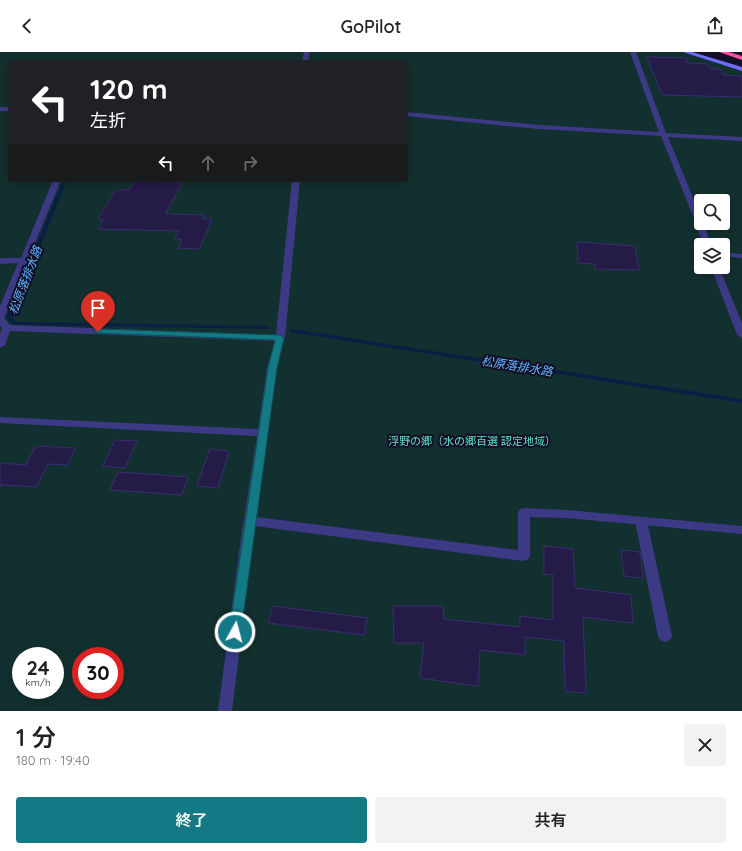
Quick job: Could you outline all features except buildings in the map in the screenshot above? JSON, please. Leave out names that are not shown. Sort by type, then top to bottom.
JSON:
[{"type":"highway","points":[[722,52],[742,58]]},
{"type":"street","points":[[633,52],[665,134],[670,152],[705,238]]},
{"type":"street","points":[[686,52],[742,69]]},
{"type":"street","points":[[408,114],[539,127],[742,139]]},
{"type":"street","points":[[0,317],[56,182]]},
{"type":"street","points":[[225,711],[272,368],[280,338],[296,182]]},
{"type":"street","points":[[730,255],[742,256]]},
{"type":"street","points":[[0,261],[24,260]]},
{"type":"street","points":[[718,274],[742,335]]},
{"type":"street","points":[[0,320],[7,328],[280,338]]},
{"type":"street","points":[[0,346],[7,328]]},
{"type":"street","points":[[0,420],[263,434]]},
{"type":"street","points":[[250,521],[524,556],[524,512],[742,530]]},
{"type":"street","points":[[642,521],[665,636]]},
{"type":"green space","name":"浮野の郷（水の郷百選 認定地域）","points":[[0,52],[693,52],[742,68],[742,711],[0,711]]},
{"type":"waterway","name":"松原落排水路","points":[[64,182],[9,318],[17,324],[267,328]]},
{"type":"waterway","name":"松原落排水路","points":[[292,331],[742,401]]},
{"type":"route","points":[[98,332],[280,338],[272,368],[235,632]]}]
